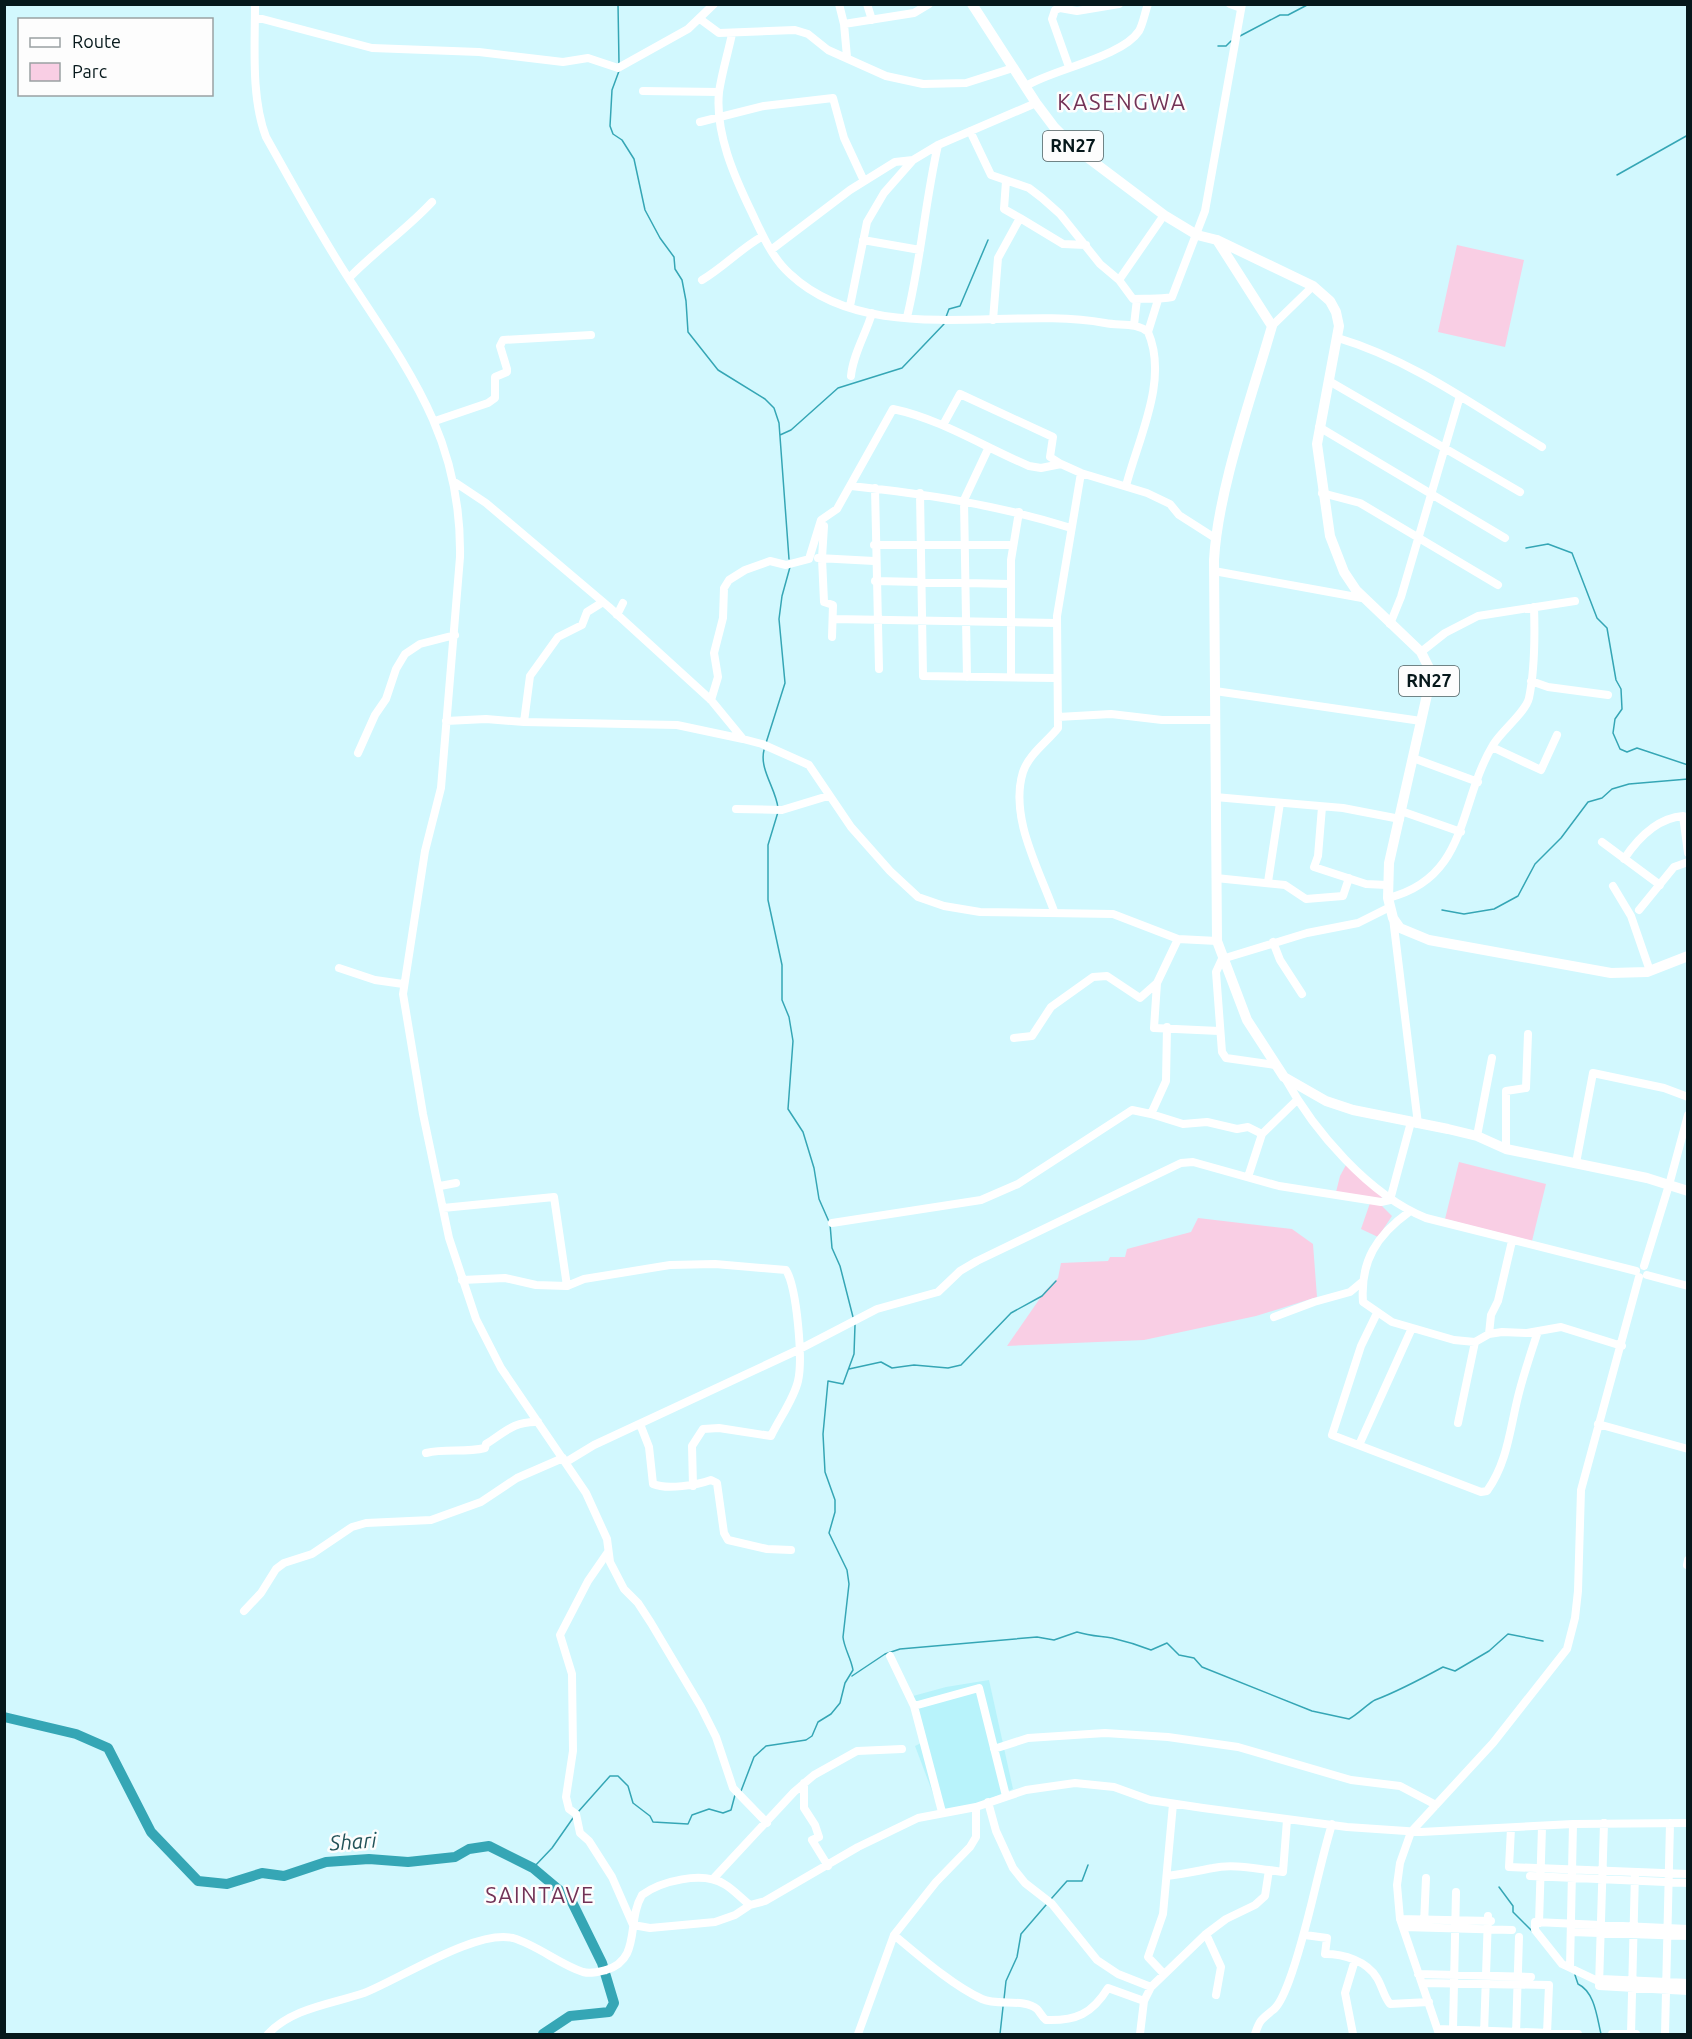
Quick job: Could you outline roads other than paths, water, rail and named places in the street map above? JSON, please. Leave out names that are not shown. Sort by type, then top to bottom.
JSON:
[{"type":"main road","name":"RN27","points":[[972,4],[1053,127],[1075,148],[1164,215],[1197,235],[1217,240],[1313,286],[1330,301],[1336,312],[1338,338],[1317,444],[1322,494],[1330,536],[1340,563],[1362,598],[1421,652],[1429,668],[1421,721],[1387,885],[1390,908]]},
{"type":"main road","points":[[1217,240],[1272,326],[1215,538],[1217,941],[1247,1020],[1284,1077],[1326,1101],[1477,1137],[1506,1149],[1576,1163],[1688,1191]]},
{"type":"main road","points":[[1390,908],[1400,928],[1420,938],[1611,973],[1650,971],[1688,956]]},
{"type":"street","points":[[255,4],[260,121],[298,194],[348,278],[416,381],[435,421],[456,483],[461,528],[455,635],[441,788],[425,850],[413,938],[403,984],[423,1114],[443,1208],[462,1280],[491,1350],[586,1493],[603,1526],[610,1563],[624,1589],[638,1603],[701,1707],[716,1737],[733,1788],[767,1823]]},
{"type":"street","points":[[255,16],[372,48],[479,52],[563,62],[588,58],[620,68],[687,29],[714,4]]},
{"type":"street","points":[[839,4],[844,24],[847,57]]},
{"type":"street","points":[[867,4],[872,20]]},
{"type":"street","points":[[844,24],[914,13],[929,4]]},
{"type":"street","points":[[1069,67],[1052,19],[1055,10],[1059,6],[1077,11],[1119,4]]},
{"type":"street","points":[[1026,86],[1044,75],[1123,46],[1139,32],[1148,4]]},
{"type":"street","points":[[970,131],[991,175],[1029,188],[1042,198],[1086,245],[1100,264],[1119,280],[1130,296],[1137,299],[1145,296],[1158,300],[1172,297],[1177,288],[1182,264],[1197,235],[1204,210],[1241,6],[1230,4]]},
{"type":"street","points":[[700,19],[719,33],[795,30],[808,34],[828,50],[886,76],[923,84],[966,83],[1013,68]]},
{"type":"street","points":[[732,34],[719,92],[723,141],[771,250],[788,272],[810,291],[872,312],[907,317],[940,321],[1059,318],[1134,325],[1148,332]]},
{"type":"street","points":[[643,91],[719,92]]},
{"type":"street","points":[[700,122],[720,115],[764,106],[833,98],[844,138],[864,181]]},
{"type":"street","points":[[850,306],[867,222],[884,194],[913,160],[938,145],[1036,103]]},
{"type":"street","points":[[907,317],[938,145]]},
{"type":"street","points":[[771,250],[864,181],[895,162],[913,160]]},
{"type":"street","points":[[1006,181],[1004,209],[1063,244],[1086,245]]},
{"type":"street","points":[[348,278],[381,246],[410,225],[432,202]]},
{"type":"street","points":[[1119,280],[1164,215]]},
{"type":"street","points":[[993,320],[998,258],[1020,218]]},
{"type":"street","points":[[702,280],[720,270],[742,248],[763,236]]},
{"type":"street","points":[[863,240],[920,250]]},
{"type":"street","points":[[1272,326],[1313,286]]},
{"type":"street","points":[[1134,325],[1137,299]]},
{"type":"street","points":[[1126,486],[1154,382],[1154,353],[1148,332],[1158,300]]},
{"type":"street","points":[[851,376],[852,363],[865,339],[872,312]]},
{"type":"street","points":[[435,421],[494,399],[495,377],[507,372],[501,351],[503,340],[591,335]]},
{"type":"street","points":[[1338,338],[1357,344],[1424,374],[1542,447]]},
{"type":"street","points":[[1329,381],[1520,492]]},
{"type":"street","points":[[943,425],[960,394],[1053,436],[1050,457],[1061,464],[1170,504],[1179,515],[1215,538]]},
{"type":"street","points":[[1390,624],[1460,396]]},
{"type":"street","points":[[809,559],[820,520],[837,509],[893,409],[914,413],[943,425],[988,449],[1035,467],[1061,464]]},
{"type":"street","points":[[1319,427],[1505,538]]},
{"type":"street","points":[[967,677],[964,500],[988,449]]},
{"type":"street","points":[[1058,728],[1057,623],[1081,473]]},
{"type":"street","points":[[456,483],[479,498],[603,602],[711,700],[743,739]]},
{"type":"street","points":[[851,486],[964,500],[1019,512],[1071,528]]},
{"type":"street","points":[[875,488],[874,561],[879,669]]},
{"type":"street","points":[[920,493],[922,676],[1056,678]]},
{"type":"street","points":[[1322,494],[1360,503],[1498,585]]},
{"type":"street","points":[[1011,677],[1012,545],[1019,512]]},
{"type":"street","points":[[825,517],[822,558],[824,602],[833,605],[832,638]]},
{"type":"street","points":[[874,545],[1012,545]]},
{"type":"street","points":[[711,700],[718,677],[714,653],[723,618],[724,588],[729,580],[744,570],[770,561],[789,565],[822,558],[874,561]]},
{"type":"street","points":[[1214,571],[1362,598]]},
{"type":"street","points":[[875,581],[1011,584]]},
{"type":"street","points":[[1421,652],[1445,633],[1478,616],[1575,601]]},
{"type":"street","points":[[524,722],[530,676],[558,637],[582,625],[587,612],[603,602]]},
{"type":"street","points":[[617,615],[623,603]]},
{"type":"street","points":[[1275,1065],[1226,1058],[1220,1047],[1216,972],[1222,958],[1273,942],[1358,923],[1390,908],[1428,879],[1443,863],[1461,832],[1492,747],[1529,701],[1535,641],[1534,607]]},
{"type":"street","points":[[833,619],[1057,623]]},
{"type":"street","points":[[358,753],[375,715],[386,699],[396,669],[405,654],[420,644],[455,635]]},
{"type":"street","points":[[1531,681],[1548,687],[1608,695]]},
{"type":"street","points":[[1215,691],[1421,721]]},
{"type":"street","points":[[1058,702],[1071,716]]},
{"type":"street","points":[[1058,717],[1111,714],[1162,720],[1215,720]]},
{"type":"street","points":[[1054,911],[1025,831],[1020,792],[1023,772],[1028,762],[1071,716]]},
{"type":"street","points":[[447,721],[486,719],[524,722],[677,725],[765,745],[809,765],[828,796],[866,845],[918,897],[944,906],[980,912],[1054,911],[1113,914],[1178,939],[1217,941]]},
{"type":"street","points":[[1492,747],[1541,770],[1557,735]]},
{"type":"street","points":[[1413,758],[1478,782]]},
{"type":"street","points":[[736,809],[779,810],[828,796]]},
{"type":"street","points":[[1215,797],[1400,815],[1461,832]]},
{"type":"street","points":[[1268,882],[1280,803]]},
{"type":"street","points":[[1322,807],[1318,856],[1314,867],[1366,884],[1387,885]]},
{"type":"street","points":[[1624,859],[1637,840],[1668,817],[1683,816],[1688,853]]},
{"type":"street","points":[[1602,842],[1660,885]]},
{"type":"street","points":[[1639,910],[1674,867],[1688,862]]},
{"type":"street","points":[[1216,878],[1285,885],[1306,899],[1342,896],[1349,878]]},
{"type":"street","points":[[1613,886],[1631,916],[1650,971]]},
{"type":"street","points":[[1390,908],[1415,1123],[1390,1200]]},
{"type":"street","points":[[1178,939],[1157,983],[1154,1028],[1218,1031]]},
{"type":"street","points":[[1273,942],[1280,960],[1302,994]]},
{"type":"street","points":[[339,968],[375,980],[403,984]]},
{"type":"street","points":[[1014,1038],[1032,1036],[1051,1007],[1093,977],[1107,976],[1140,998],[1157,983]]},
{"type":"street","points":[[1151,1114],[1166,1081],[1167,1027]]},
{"type":"street","points":[[1506,1149],[1506,1091],[1526,1088],[1528,1034]]},
{"type":"street","points":[[1477,1137],[1492,1058]]},
{"type":"street","points":[[1576,1163],[1593,1073],[1664,1088],[1688,1097]]},
{"type":"street","points":[[1284,1077],[1297,1100],[1326,1138],[1390,1200],[1409,1212],[1688,1286]]},
{"type":"street","points":[[1248,1177],[1262,1134],[1297,1100]]},
{"type":"street","points":[[832,1223],[981,1200],[1018,1184],[1132,1110],[1183,1124],[1207,1122],[1237,1129],[1248,1127],[1262,1134]]},
{"type":"street","points":[[1578,2034],[1453,2029],[1438,2032],[1401,1923],[1397,1885],[1401,1863],[1412,1832],[1493,1743],[1567,1649],[1575,1618],[1578,1591],[1581,1490],[1688,1115]]},
{"type":"street","points":[[244,1611],[284,1563],[312,1554],[352,1527],[366,1523],[431,1520],[482,1502],[517,1478],[565,1460],[798,1350],[877,1309],[938,1292],[960,1271],[977,1261],[1181,1163],[1193,1162],[1279,1186],[1381,1202],[1390,1200]]},
{"type":"street","points":[[440,1186],[456,1183]]},
{"type":"street","points":[[443,1208],[554,1197],[567,1286]]},
{"type":"street","points":[[1363,1302],[1362,1282],[1374,1245],[1392,1224],[1409,1212]]},
{"type":"street","points":[[1489,1334],[1491,1315],[1498,1301],[1512,1241]]},
{"type":"street","points":[[462,1280],[505,1278],[536,1285],[567,1286],[590,1277],[670,1265],[715,1264],[786,1270],[793,1285],[798,1325],[798,1381],[771,1436],[718,1428],[703,1429],[692,1446],[693,1486]]},
{"type":"street","points":[[1274,1317],[1314,1302],[1350,1293],[1362,1282]]},
{"type":"street","points":[[1350,1293],[1392,1323],[1454,1340],[1476,1342],[1489,1334],[1561,1327],[1622,1346]]},
{"type":"street","points":[[1377,1312],[1360,1346],[1332,1435],[1481,1492],[1486,1491],[1496,1478],[1509,1445],[1519,1391],[1538,1331]]},
{"type":"street","points":[[1359,1445],[1412,1328]]},
{"type":"street","points":[[1458,1423],[1476,1342]]},
{"type":"street","points":[[426,1453],[441,1449],[468,1452],[485,1448],[486,1444],[498,1437],[509,1426],[538,1422]]},
{"type":"street","points":[[640,1424],[649,1447],[653,1484],[659,1487],[693,1486],[711,1480],[717,1483],[724,1533],[728,1540],[767,1549],[791,1550]]},
{"type":"street","points":[[1598,1424],[1688,1449]]},
{"type":"street","points":[[608,1552],[588,1581],[560,1635],[572,1674],[573,1751],[566,1797],[568,1809],[576,1814],[579,1833],[589,1841],[612,1877],[633,1925]]},
{"type":"street","points":[[890,1656],[914,1706],[942,1812]]},
{"type":"street","points":[[914,1706],[979,1688],[1006,1796]]},
{"type":"street","points":[[994,1749],[1034,1737],[1105,1733],[1168,1737],[1238,1747],[1351,1780],[1400,1786],[1436,1805]]},
{"type":"street","points":[[713,1879],[804,1783],[842,1757],[857,1751],[902,1749]]},
{"type":"street","points":[[804,1783],[804,1808],[815,1825],[819,1837],[812,1840],[828,1866]]},
{"type":"street","points":[[633,1925],[650,1928],[728,1919],[750,1905],[765,1901],[877,1837],[918,1818],[976,1807],[1026,1790],[1089,1783],[1173,1804],[1287,1820],[1412,1832],[1573,1824],[1688,1823]]},
{"type":"street","points":[[988,1802],[996,1831],[1013,1868],[1025,1883],[1049,1903],[1097,1960],[1118,1974],[1152,1987]]},
{"type":"street","points":[[1164,1974],[1148,1957],[1162,1914],[1173,1804]]},
{"type":"street","points":[[858,2034],[894,1935],[936,1882],[970,1847],[976,1837],[976,1807]]},
{"type":"street","points":[[1167,1876],[1199,1873],[1214,1868],[1248,1867],[1283,1872],[1287,1820]]},
{"type":"street","points":[[1604,1823],[1599,1986],[1632,1984],[1666,1986],[1688,1991]]},
{"type":"street","points":[[1665,2034],[1670,1823]]},
{"type":"street","points":[[1255,2034],[1265,2013],[1274,2009],[1287,1986],[1305,1935],[1318,1870],[1332,1824]]},
{"type":"street","points":[[1570,1967],[1573,1824]]},
{"type":"street","points":[[1539,1923],[1542,1827]]},
{"type":"street","points":[[1511,1828],[1509,1867],[1541,1872],[1669,1878],[1688,1882]]},
{"type":"street","points":[[1140,2034],[1144,2001],[1152,1987],[1206,1934],[1226,1919],[1255,1905],[1264,1896],[1269,1870]]},
{"type":"street","points":[[1530,1876],[1541,1872]]},
{"type":"street","points":[[1669,1878],[1688,1874]]},
{"type":"street","points":[[1631,2034],[1634,1877]]},
{"type":"street","points":[[1424,1924],[1426,1878]]},
{"type":"street","points":[[268,2034],[308,2009],[364,1993],[461,1948],[487,1939],[512,1938],[576,1970],[591,1973],[618,1966],[627,1956],[637,1904],[647,1892],[689,1879],[713,1879],[724,1884],[750,1905]]},
{"type":"street","points":[[1453,2029],[1456,1892]]},
{"type":"street","points":[[1401,1923],[1488,1922],[1515,1933],[1516,2033]]},
{"type":"street","points":[[1484,2032],[1488,1922]]},
{"type":"street","points":[[1600,1980],[1562,1964],[1535,1930],[1534,1922],[1571,1928],[1668,1932],[1688,1936]]},
{"type":"street","points":[[1668,1932],[1688,1929]]},
{"type":"street","points":[[1206,1934],[1221,1967],[1216,1995]]},
{"type":"street","points":[[894,1935],[924,1960],[981,1999],[1028,2005],[1036,2009],[1046,2020],[1066,2020],[1096,2007],[1108,1988],[1144,2001]]},
{"type":"street","points":[[1305,1935],[1327,1938],[1325,1954],[1355,1960],[1376,1976],[1389,2004],[1429,2002]]},
{"type":"street","points":[[1353,2034],[1345,1993],[1355,1960]]},
{"type":"street","points":[[1418,1974],[1454,1979],[1517,1981],[1549,1985],[1547,2033]]},
{"type":"street","points":[[1517,1981],[1531,1977]]},
{"type":"street","points":[[1422,1983],[1454,1979]]},
{"type":"street","points":[[1666,1986],[1688,1983]]},
{"type":"street","points":[[1612,2034],[1636,2034]]},
{"type":"waterway","points":[[618,4],[619,63]]},
{"type":"waterway","points":[[1240,36],[1280,15],[1288,15],[1309,4]]},
{"type":"waterway","points":[[1218,46],[1226,46],[1231,41]]},
{"type":"waterway","points":[[619,71],[612,90],[610,126],[613,134],[622,140],[634,159],[645,210],[660,238],[674,257],[675,269],[682,280],[686,301],[688,332],[718,370],[765,399],[774,408],[779,423],[789,559]]},
{"type":"waterway","points":[[1617,175],[1688,135]]},
{"type":"waterway","points":[[946,317],[949,309],[960,306],[988,240]]},
{"type":"waterway","points":[[780,435],[791,430],[838,388],[902,368],[944,324]]},
{"type":"waterway","points":[[1526,548],[1548,544],[1572,553],[1597,618],[1607,628],[1616,680],[1621,689],[1622,709],[1615,719],[1613,733],[1620,749],[1627,752],[1637,748],[1688,765]]},
{"type":"waterway","points":[[766,743],[785,683],[779,619],[782,596],[790,567]]},
{"type":"waterway","points":[[764,750],[764,764],[778,808]]},
{"type":"waterway","points":[[1442,910],[1464,914],[1494,909],[1518,896],[1535,864],[1561,838],[1588,802],[1602,798],[1612,789],[1629,784],[1688,779]]},
{"type":"waterway","points":[[778,812],[768,845],[768,900],[782,965],[782,1000],[789,1017],[793,1041],[788,1109],[803,1132],[814,1168],[819,1199],[830,1224],[832,1248],[840,1266],[853,1317]]},
{"type":"waterway","points":[[849,1369],[881,1362],[892,1368],[914,1365],[948,1368],[961,1365],[1011,1313],[1042,1296],[1056,1281]]},
{"type":"waterway","points":[[741,1791],[754,1757],[766,1746],[806,1740],[812,1736],[818,1722],[831,1714],[840,1703],[845,1683],[853,1670],[843,1637],[849,1584],[847,1570],[829,1533],[835,1512],[835,1500],[825,1472],[823,1434],[828,1381],[843,1384],[854,1354],[855,1325]]},
{"type":"waterway","points":[[852,1676],[885,1654],[900,1649],[1037,1637],[1054,1640],[1077,1632],[1117,1639],[1151,1650],[1167,1643],[1179,1655],[1194,1658],[1202,1667],[1312,1711],[1349,1719],[1373,1701],[1443,1667],[1455,1671],[1489,1651],[1508,1634],[1543,1641]]},
{"type":"waterway","name":"Shari","points":[[4,1717],[76,1734],[108,1748],[151,1832],[198,1881],[227,1884],[262,1873],[284,1876],[326,1862],[369,1859],[408,1862],[455,1857],[469,1849],[489,1846],[533,1868],[571,1900],[602,1963],[614,2003],[609,2012],[570,2016],[543,2034]]},
{"type":"waterway","points":[[578,1812],[610,1776],[618,1776],[628,1786],[633,1803],[650,1816],[653,1822],[688,1824],[692,1815],[709,1809],[723,1813],[731,1810],[735,1795]]},
{"type":"waterway","points":[[533,1868],[552,1848],[573,1818]]},
{"type":"waterway","points":[[1051,1899],[1067,1881],[1082,1881],[1088,1865]]},
{"type":"waterway","points":[[1499,1887],[1513,1906],[1513,1912],[1532,1931]]},
{"type":"waterway","points":[[1004,1999],[1006,1981],[1017,1957],[1021,1934],[1046,1905]]},
{"type":"waterway","points":[[1575,1975],[1578,1984],[1592,1999],[1601,2034]]},
{"type":"waterway","points":[[1000,2034],[1003,2007]]},
{"type":"district","name":"KASENGWA","points":[[1122,102]]},
{"type":"district","name":"SAINTAVE","points":[[540,1895]]}]
